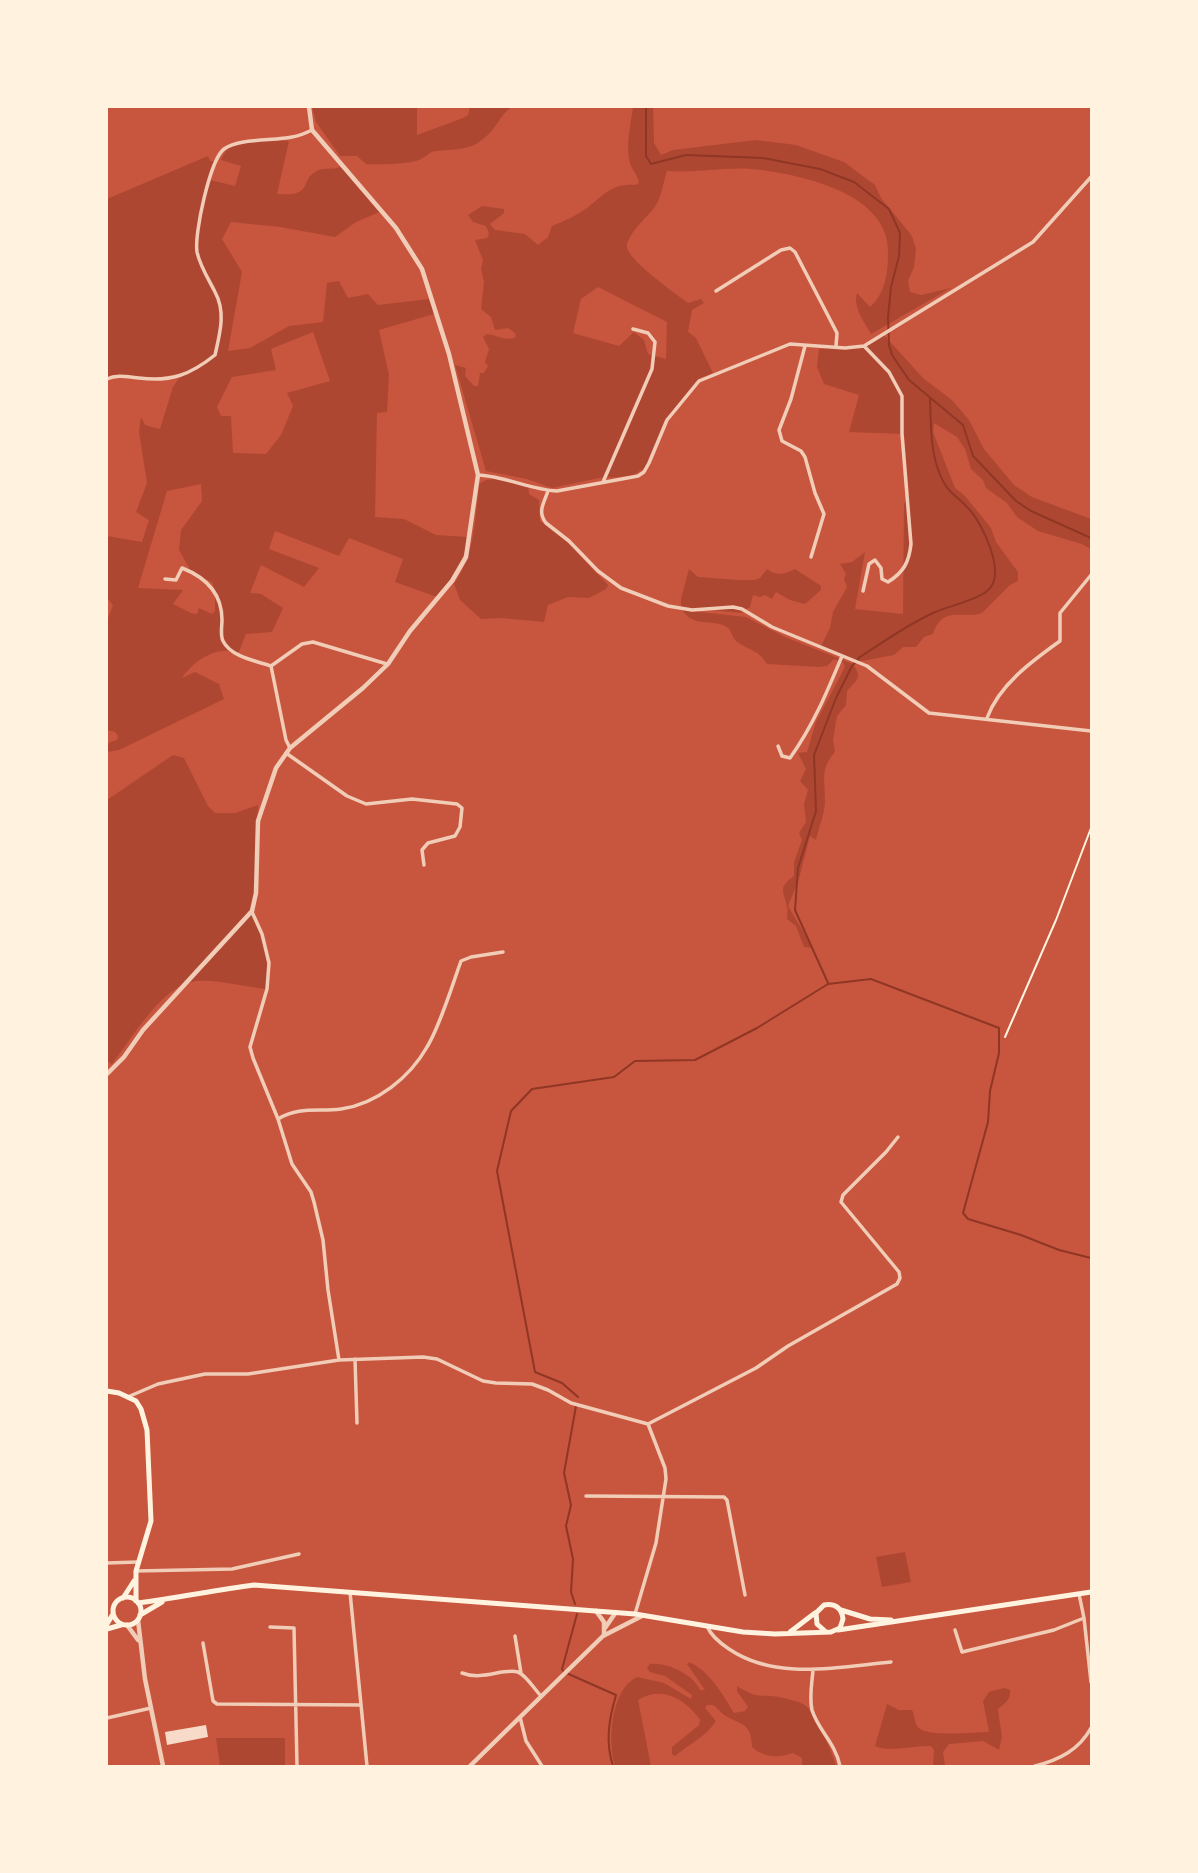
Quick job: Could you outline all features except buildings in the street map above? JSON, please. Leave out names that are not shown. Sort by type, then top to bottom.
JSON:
[{"type":"main road","points":[[107,1391],[130,1396],[141,1409],[147,1430],[152,1506],[148,1534],[135,1578],[139,1618]]},
{"type":"main road","points":[[135,1578],[123,1598],[116,1602],[107,1626],[125,1625],[167,1600]]},
{"type":"main road","points":[[123,1598],[137,1602],[167,1600],[196,1592],[254,1585],[616,1612],[743,1632],[775,1634],[826,1632],[879,1625],[1091,1592]]},
{"type":"main road","points":[[790,1632],[820,1607],[829,1604],[870,1619],[901,1620]]},
{"type":"main road","points":[[836,1630],[842,1623],[841,1610]]},
{"type":"main road","points":[[816,1613],[817,1625],[826,1632]]},
{"type":"main road","points":[[113,1614],[116,1620],[125,1625]]},
{"type":"street","points":[[107,1074],[143,1030],[252,911],[256,894],[258,821],[271,782],[288,751],[388,664],[410,631],[452,581],[466,557],[478,475],[476,461],[465,428],[449,354],[422,269],[396,228],[312,130],[309,107]]},
{"type":"street","points":[[107,379],[120,376],[153,380],[177,378],[215,355],[222,310],[197,253],[202,205],[218,155],[225,148],[236,144],[295,137],[312,130]]},
{"type":"street","points":[[478,475],[504,478],[548,491],[638,476],[644,472],[667,420],[699,381],[790,344],[864,346],[1033,242],[1091,177]]},
{"type":"street","points":[[716,291],[781,250],[790,248],[796,252],[837,333],[836,346]]},
{"type":"street","points":[[603,482],[652,369],[655,342],[648,334],[633,329]]},
{"type":"street","points":[[805,346],[791,399],[779,430],[782,441],[801,451],[805,457],[815,494],[824,514],[811,557]]},
{"type":"street","points":[[863,591],[869,564],[875,560],[881,568],[882,579],[888,582],[899,575],[909,560],[911,544],[902,434],[902,396],[890,372],[864,346]]},
{"type":"street","points":[[548,491],[541,517],[598,571],[621,588],[668,606],[692,610],[733,607],[742,609],[772,627],[867,666],[929,713],[1091,731]]},
{"type":"street","points":[[165,579],[176,580],[182,568],[200,575],[211,586],[221,609],[225,644],[242,657],[271,666]]},
{"type":"street","points":[[987,718],[994,700],[1030,662],[1060,641],[1060,613],[1091,575]]},
{"type":"street","points":[[271,666],[302,644],[313,642],[388,664]]},
{"type":"street","points":[[778,746],[782,756],[790,758],[806,736],[842,656]]},
{"type":"street","points":[[271,666],[288,751],[347,796],[366,804],[412,799],[457,804],[462,808],[460,827],[455,836],[428,842],[422,850],[424,865]]},
{"type":"street","points":[[252,911],[265,943],[269,963],[267,989],[250,1047],[292,1164],[311,1192],[318,1215],[339,1360]]},
{"type":"street","points":[[278,1119],[291,1111],[341,1109],[365,1102],[402,1079],[428,1047],[461,961],[503,952]]},
{"type":"street","points":[[130,1396],[158,1384],[205,1374],[248,1374],[339,1360],[437,1359],[483,1381],[532,1384],[571,1403],[648,1424],[756,1368],[897,1284],[899,1272],[841,1202],[843,1195],[898,1138]]},
{"type":"street","points":[[355,1359],[357,1423]]},
{"type":"street","points":[[635,1614],[656,1543],[664,1497],[665,1468],[648,1424]]},
{"type":"street","points":[[586,1496],[724,1497],[727,1500],[745,1595]]},
{"type":"street","points":[[136,1571],[232,1569],[299,1554]]},
{"type":"street","points":[[107,1563],[138,1562]]},
{"type":"street","points":[[350,1592],[368,1766]]},
{"type":"street","points":[[1079,1594],[1091,1682]]},
{"type":"street","points":[[595,1611],[604,1622],[605,1628]]},
{"type":"street","points":[[603,1636],[616,1612],[619,1617],[618,1626]]},
{"type":"street","points":[[470,1766],[603,1636],[618,1626],[645,1615]]},
{"type":"street","points":[[139,1618],[139,1640],[163,1766]]},
{"type":"street","points":[[955,1630],[962,1652],[1054,1630],[1084,1618]]},
{"type":"street","points":[[125,1625],[139,1640]]},
{"type":"street","points":[[707,1626],[713,1636],[738,1655],[755,1662],[797,1670],[891,1662]]},
{"type":"street","points":[[270,1627],[293,1628],[297,1766]]},
{"type":"street","points":[[515,1636],[521,1673],[541,1696]]},
{"type":"street","points":[[203,1643],[213,1701],[216,1704],[361,1705]]},
{"type":"street","points":[[813,1670],[810,1700],[813,1713],[831,1740],[840,1766]]},
{"type":"street","points":[[461,1673],[484,1677],[521,1673]]},
{"type":"street","points":[[107,1718],[151,1708]]},
{"type":"street","points":[[520,1717],[526,1741],[542,1766]]},
{"type":"street","points":[[1035,1766],[1062,1758],[1086,1737],[1091,1728]]},
{"type":"path","points":[[1005,1037],[1056,920],[1091,828]]},
{"type":"shaded area","points":[[312,107],[417,107],[417,135],[463,118],[468,115],[470,107],[512,107],[488,135],[472,146],[434,152],[411,162],[366,164],[357,156],[340,156],[316,122]]},
{"type":"shaded area","points":[[633,107],[653,107],[654,143],[661,155],[673,150],[756,140],[796,145],[844,162],[875,185],[881,198],[912,236],[916,249],[914,267],[908,281],[910,292],[921,295],[951,288],[871,334],[858,309],[857,293],[870,307],[875,302],[885,283],[888,254],[885,233],[875,216],[859,202],[839,190],[817,182],[772,172],[752,169],[667,171],[657,203],[633,233],[627,247],[635,260],[688,303],[701,299],[704,303],[692,310],[688,332],[696,338],[713,373],[698,379],[664,422],[646,467],[632,476],[599,478],[552,488],[527,479],[486,471],[455,365],[466,368],[465,376],[474,386],[478,386],[480,373],[484,373],[488,366],[485,362],[489,349],[483,337],[487,334],[505,339],[516,337],[508,328],[495,330],[491,317],[481,309],[483,260],[475,240],[487,238],[489,234],[486,226],[473,222],[468,215],[482,206],[504,209],[504,213],[490,224],[495,230],[525,234],[538,245],[548,237],[552,226],[583,211],[609,191],[639,183],[629,156],[628,142]],"holes":[[[598,287],[667,322],[666,359],[648,354],[644,340],[634,332],[619,346],[573,333],[581,299]]]},
{"type":"shaded area","points":[[258,140],[289,141],[277,194],[297,193],[319,170],[341,166],[382,211],[356,222],[335,237],[231,222],[222,239],[242,272],[228,351],[250,348],[289,326],[323,322],[327,283],[339,281],[348,298],[368,294],[378,305],[429,299],[434,314],[379,330],[389,375],[387,412],[377,413],[375,517],[404,519],[436,535],[468,537],[466,546],[457,569],[437,597],[395,582],[403,559],[349,538],[339,556],[275,531],[269,549],[319,568],[304,587],[261,565],[250,593],[261,594],[283,608],[272,632],[246,634],[238,654],[231,651],[215,652],[200,660],[182,678],[195,672],[219,684],[224,699],[119,750],[107,752],[108,743],[117,740],[118,736],[107,730],[107,621],[113,605],[107,598],[107,536],[142,542],[149,520],[136,512],[147,483],[139,432],[141,417],[145,425],[160,429],[173,387],[179,378],[178,374],[152,378],[122,375],[107,378],[107,199],[208,156],[210,161],[214,161],[210,180],[235,186],[241,166],[221,160],[224,153],[233,145]],"holes":[[[313,332],[330,381],[287,393],[293,406],[281,435],[266,454],[233,453],[231,416],[221,416],[217,407],[232,377],[276,370],[271,349]],[[201,484],[202,501],[181,530],[179,550],[192,573],[212,582],[215,592],[215,611],[212,614],[199,608],[197,614],[191,613],[173,604],[183,590],[138,588],[167,491]]]},
{"type":"shaded area","points":[[883,334],[924,379],[952,400],[969,420],[984,449],[1014,485],[1032,497],[1091,519],[1091,549],[1038,531],[1017,517],[1007,503],[986,488],[983,480],[971,469],[965,449],[957,437],[934,423],[933,432],[955,488],[991,528],[996,542],[1018,572],[1018,581],[1010,585],[982,613],[953,615],[942,619],[933,634],[924,637],[916,647],[903,647],[894,655],[857,662],[820,648],[830,628],[833,612],[847,587],[844,579],[846,574],[840,564],[852,562],[865,552],[855,609],[903,614],[904,504],[909,495],[904,434],[849,432],[859,395],[824,384],[817,367],[819,349],[860,346]]},
{"type":"shaded area","points":[[495,479],[528,484],[529,494],[539,500],[540,521],[562,537],[608,585],[606,589],[589,598],[568,597],[548,605],[544,622],[481,619],[460,600],[454,584],[470,549],[479,484]]},
{"type":"shaded area","points":[[689,569],[698,577],[755,580],[767,569],[781,574],[795,569],[821,586],[821,590],[805,604],[776,592],[772,599],[765,595],[753,595],[750,607],[742,613],[681,607]]},
{"type":"shaded area","points":[[682,610],[746,617],[785,637],[853,664],[858,672],[858,678],[847,691],[846,705],[837,716],[833,740],[835,752],[825,769],[825,805],[816,840],[810,836],[798,882],[788,906],[813,948],[804,947],[796,926],[787,919],[783,890],[785,884],[794,876],[794,862],[802,840],[799,833],[806,822],[804,804],[808,790],[800,781],[806,769],[798,753],[807,752],[816,722],[845,667],[843,662],[834,659],[827,666],[819,667],[767,664],[757,653],[736,641],[726,627],[696,620]]},
{"type":"shaded area","points":[[173,755],[184,758],[208,806],[215,813],[235,813],[258,805],[254,897],[249,912],[265,949],[267,989],[213,981],[184,984],[149,1014],[112,1064],[107,1061],[107,800]]},
{"type":"shaded area","points":[[905,1552],[911,1582],[882,1587],[876,1557]]},
{"type":"shaded area","points":[[689,1662],[709,1677],[734,1713],[745,1711],[748,1707],[737,1691],[737,1686],[754,1694],[797,1701],[806,1706],[824,1734],[836,1766],[802,1766],[802,1758],[793,1753],[777,1756],[761,1753],[752,1747],[750,1733],[745,1726],[724,1715],[713,1705],[707,1705],[705,1708],[716,1721],[712,1727],[675,1756],[672,1754],[672,1747],[699,1725],[700,1720],[680,1700],[664,1694],[655,1694],[638,1700],[651,1766],[615,1766],[611,1744],[613,1717],[621,1693],[628,1683],[637,1677],[664,1683],[691,1699],[692,1695],[665,1676],[650,1672],[647,1668],[650,1664],[671,1667],[686,1674],[700,1690],[705,1690],[687,1664]]},
{"type":"shaded area","points":[[1004,1688],[1010,1690],[1010,1694],[998,1710],[1002,1737],[999,1750],[983,1741],[949,1744],[943,1752],[945,1766],[933,1766],[934,1750],[931,1746],[887,1749],[875,1746],[887,1704],[899,1710],[912,1710],[917,1726],[929,1732],[989,1732],[983,1701],[989,1692]]},
{"type":"shaded area","points":[[216,1738],[285,1738],[285,1765],[220,1766]]},
{"type":"waterway","points":[[646,107],[646,156],[651,164],[686,155],[763,158],[820,169],[854,182],[889,209],[900,233],[899,256],[891,287],[888,317],[892,355],[909,380],[963,425],[973,456],[1016,501],[1031,511],[1091,538]]},
{"type":"waterway","points":[[828,983],[795,910],[798,868],[816,811],[814,755],[836,698],[852,666],[860,657],[923,618],[982,595],[993,583],[995,573],[991,549],[980,525],[969,509],[949,490],[939,472],[932,445],[930,398]]},
{"type":"waterway","points":[[578,1397],[562,1383],[535,1372],[497,1171],[511,1111],[532,1089],[614,1077],[635,1061],[695,1060],[757,1028],[828,984],[871,979],[999,1028],[999,1053],[990,1091],[988,1122],[963,1213],[968,1219],[1091,1258]]},
{"type":"waterway","points":[[575,1604],[571,1592],[573,1559],[566,1526],[571,1505],[564,1473],[576,1406]]},
{"type":"waterway","points":[[577,1614],[562,1669],[616,1695],[609,1730],[613,1766]]}]
